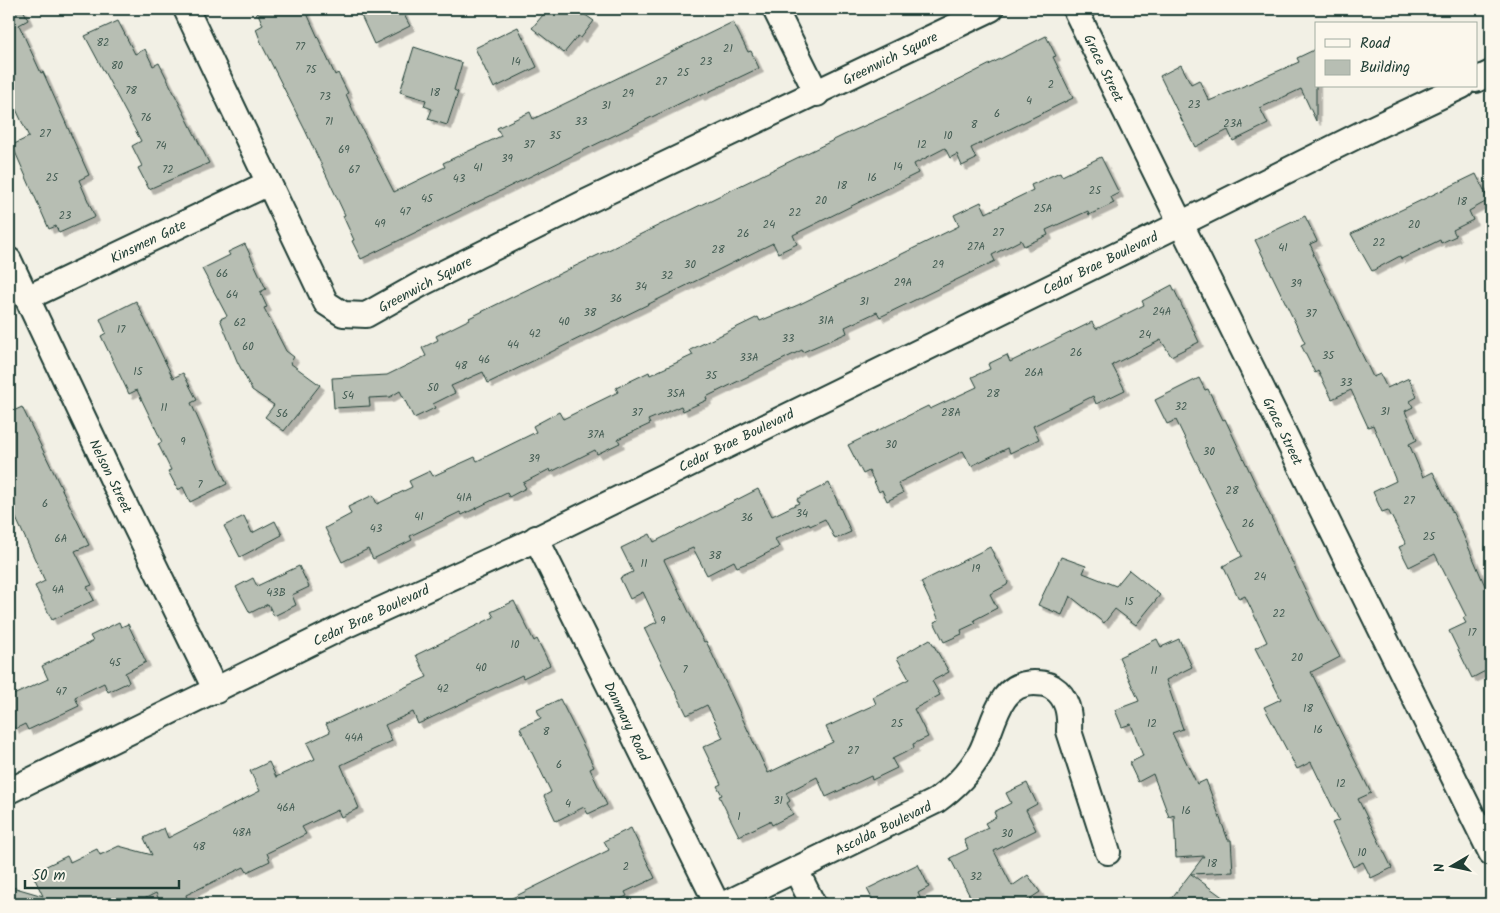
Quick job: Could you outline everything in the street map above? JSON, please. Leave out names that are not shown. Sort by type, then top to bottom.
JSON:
[{"type":"street","name":"Greenwich Square","points":[[186,9],[326,303],[343,314],[366,315],[423,283],[586,202],[817,94],[991,9]]},
{"type":"street","points":[[775,9],[817,94]]},
{"type":"street","name":"Grace Street","points":[[1075,9],[1491,853]]},
{"type":"street","points":[[1478,79],[1491,73]]},
{"type":"street","name":"Cedar Brae Boulevard","points":[[9,791],[350,624],[536,538],[1458,88]]},
{"type":"street","name":"Kinsmen Gate","points":[[27,298],[269,183]]},
{"type":"street","name":"Nelson Street","points":[[9,260],[117,489],[216,691]]},
{"type":"street","name":"Danmary Road","points":[[536,538],[717,904]]},
{"type":"street","name":"Ascolda Boulevard","points":[[725,904],[922,810],[949,791],[965,776],[980,753],[1000,704],[1014,688],[1027,683],[1042,683],[1052,687],[1066,704],[1070,715],[1069,731],[1108,852]]},
{"type":"street","points":[[796,870],[813,904]]},
{"type":"building","points":[[9,9],[23,9],[28,20],[19,25],[41,73],[43,72],[89,175],[79,180],[95,217],[59,233],[56,226],[49,229],[12,145],[29,137],[14,105],[9,107]]},
{"type":"building","points":[[256,9],[305,9],[335,75],[338,73],[348,93],[346,94],[355,115],[394,192],[445,167],[443,163],[501,136],[497,128],[530,112],[533,119],[733,22],[748,52],[751,51],[759,68],[700,96],[699,94],[361,259],[352,241],[354,240],[343,216],[345,215],[262,45],[256,29],[263,25]]},
{"type":"building","points":[[358,9],[401,9],[410,26],[374,44]]},
{"type":"building","points":[[548,9],[577,9],[594,21],[581,38],[578,36],[564,53],[532,28]]},
{"type":"building","points":[[118,21],[135,54],[145,49],[153,66],[159,63],[209,163],[149,189],[138,168],[142,166],[132,146],[141,141],[85,36]]},
{"type":"building","points":[[518,27],[537,67],[494,88],[475,48]]},
{"type":"building","points":[[1046,36],[1056,56],[1053,57],[1073,98],[971,148],[976,159],[962,166],[957,154],[950,158],[945,148],[914,164],[918,173],[793,235],[797,244],[778,253],[773,243],[488,383],[483,372],[451,386],[455,393],[433,404],[435,408],[414,418],[400,391],[390,397],[369,398],[370,406],[334,408],[332,378],[387,375],[426,356],[422,348],[438,340],[436,336],[469,318],[844,135],[891,114]]},
{"type":"building","points":[[414,47],[462,63],[454,90],[458,92],[447,125],[428,119],[432,109],[424,106],[426,100],[400,92]]},
{"type":"building","points":[[1315,49],[1316,121],[1301,89],[1260,108],[1268,124],[1233,141],[1228,130],[1195,147],[1160,76],[1181,65],[1191,84],[1199,80],[1209,101],[1299,62],[1297,58]]},
{"type":"building","points":[[1101,157],[1119,193],[1111,197],[1114,203],[1089,215],[1088,211],[1046,230],[1048,235],[1024,246],[1021,240],[992,255],[995,261],[880,317],[877,312],[845,327],[847,333],[803,352],[802,350],[706,397],[707,400],[683,411],[681,406],[648,420],[650,424],[618,439],[620,443],[597,454],[595,450],[551,472],[550,469],[523,483],[526,488],[509,497],[507,493],[462,515],[460,512],[410,536],[412,540],[373,559],[368,549],[342,562],[325,528],[351,514],[348,507],[373,495],[377,504],[412,487],[409,481],[430,471],[433,476],[475,457],[477,461],[536,432],[533,426],[559,412],[563,419],[618,392],[616,388],[649,372],[650,375],[693,355],[690,350],[758,317],[760,321],[798,305],[959,226],[954,215],[981,202],[986,213],[1033,190],[1031,185],[1060,172],[1062,176]]},
{"type":"building","points":[[1476,174],[1489,200],[1469,211],[1473,220],[1453,230],[1456,236],[1441,243],[1440,240],[1401,259],[1400,256],[1372,271],[1351,234]]},
{"type":"building","points":[[1305,216],[1317,241],[1310,244],[1313,254],[1373,377],[1380,374],[1387,388],[1409,378],[1417,397],[1410,401],[1413,407],[1405,411],[1417,440],[1409,444],[1423,477],[1433,472],[1462,532],[1491,600],[1491,668],[1472,678],[1449,631],[1466,623],[1463,618],[1466,616],[1435,554],[1409,567],[1399,547],[1406,544],[1388,510],[1382,512],[1373,492],[1396,481],[1373,425],[1368,427],[1351,390],[1332,399],[1318,371],[1315,373],[1301,345],[1305,343],[1255,240]]},
{"type":"building","points":[[245,244],[266,289],[260,292],[267,307],[264,308],[286,351],[294,357],[290,363],[320,385],[284,431],[265,417],[274,405],[252,390],[237,361],[220,319],[227,316],[202,269],[230,255],[228,252]]},
{"type":"building","points":[[1172,285],[1199,342],[1171,356],[1161,340],[1112,365],[1125,390],[1096,404],[1093,396],[1033,426],[1039,439],[1010,453],[1008,448],[971,466],[963,451],[898,483],[903,493],[887,501],[882,490],[879,492],[869,471],[863,474],[848,445],[928,406],[930,409],[977,387],[972,377],[990,369],[988,364],[1007,355],[1010,362],[1092,322],[1096,329],[1144,305],[1142,301]]},
{"type":"building","points":[[136,301],[173,378],[183,373],[197,400],[191,403],[227,484],[190,502],[183,487],[178,490],[168,471],[171,470],[158,444],[162,442],[137,390],[129,394],[101,336],[106,333],[100,319]]},
{"type":"building","points":[[1199,378],[1205,390],[1208,389],[1223,420],[1225,419],[1318,617],[1340,657],[1311,672],[1371,793],[1358,799],[1392,868],[1371,878],[1363,862],[1353,867],[1332,823],[1339,820],[1311,762],[1297,769],[1264,707],[1281,699],[1255,648],[1267,642],[1245,596],[1239,599],[1223,566],[1242,556],[1176,420],[1167,424],[1155,400]]},
{"type":"building","points":[[22,407],[89,545],[75,551],[92,585],[87,587],[94,600],[52,620],[35,586],[45,581],[9,503],[9,413]]},
{"type":"building","points":[[829,483],[851,532],[835,539],[825,519],[810,526],[809,523],[775,539],[779,547],[752,561],[737,567],[734,561],[707,575],[693,548],[664,560],[699,633],[704,642],[706,641],[768,773],[833,742],[826,727],[876,704],[873,697],[909,679],[897,658],[930,639],[949,672],[932,681],[940,695],[914,709],[928,737],[913,744],[914,748],[892,759],[897,768],[872,780],[871,776],[826,797],[817,777],[786,793],[790,801],[787,803],[793,814],[772,825],[770,821],[739,836],[719,796],[722,795],[717,786],[721,784],[703,747],[723,738],[707,705],[687,715],[644,628],[657,622],[643,592],[630,599],[620,578],[633,572],[621,548],[650,534],[654,542],[758,489],[772,516],[799,503],[797,499]]},
{"type":"building","points":[[244,516],[252,533],[275,521],[282,535],[240,557],[224,526]]},
{"type":"building","points":[[990,547],[1008,582],[1007,585],[990,594],[997,608],[974,620],[976,623],[961,630],[962,634],[944,642],[934,622],[939,620],[921,582]]},
{"type":"building","points":[[1061,557],[1086,566],[1083,573],[1116,586],[1129,570],[1160,595],[1136,625],[1115,609],[1104,623],[1070,596],[1062,615],[1038,605]]},
{"type":"building","points":[[299,566],[309,587],[292,595],[296,605],[274,616],[268,604],[250,613],[236,587],[253,578],[257,586]]},
{"type":"building","points":[[514,601],[534,641],[537,639],[550,665],[523,678],[522,675],[418,724],[413,712],[385,725],[392,741],[341,765],[359,808],[341,817],[338,810],[302,827],[306,834],[267,853],[270,861],[247,872],[244,867],[186,895],[187,899],[176,904],[161,904],[156,893],[134,904],[9,904],[9,886],[43,896],[32,873],[67,856],[70,862],[97,849],[100,855],[119,846],[152,855],[144,838],[164,828],[168,838],[260,791],[250,771],[269,762],[276,777],[315,759],[307,743],[330,732],[326,724],[427,677],[416,655],[494,617],[491,612]]},
{"type":"building","points":[[119,622],[121,627],[128,624],[146,662],[125,673],[129,682],[108,692],[104,683],[75,697],[79,706],[28,730],[25,724],[15,729],[9,715],[9,697],[48,679],[42,666],[93,641],[90,636]]},
{"type":"building","points":[[1157,639],[1161,647],[1179,639],[1192,667],[1166,680],[1183,729],[1172,733],[1197,784],[1206,780],[1228,840],[1231,840],[1233,872],[1191,874],[1232,904],[1167,904],[1204,856],[1176,858],[1174,815],[1169,817],[1153,774],[1138,782],[1129,763],[1143,756],[1131,724],[1122,727],[1115,710],[1139,701],[1119,657]]},
{"type":"building","points":[[560,699],[594,767],[590,769],[607,805],[588,814],[584,807],[556,821],[544,796],[551,792],[520,728],[541,718],[537,710]]},
{"type":"building","points":[[1027,783],[1037,804],[1026,810],[1036,830],[994,851],[1012,886],[1028,875],[1040,892],[1022,904],[974,904],[950,858],[968,849],[964,840],[988,828],[985,823],[996,817],[994,812],[1011,803],[1006,793]]},
{"type":"building","points":[[631,828],[655,878],[625,892],[627,896],[609,904],[500,904],[609,850],[604,841]]},
{"type":"building","points":[[918,864],[929,887],[918,893],[923,904],[875,904],[867,889]]}]
